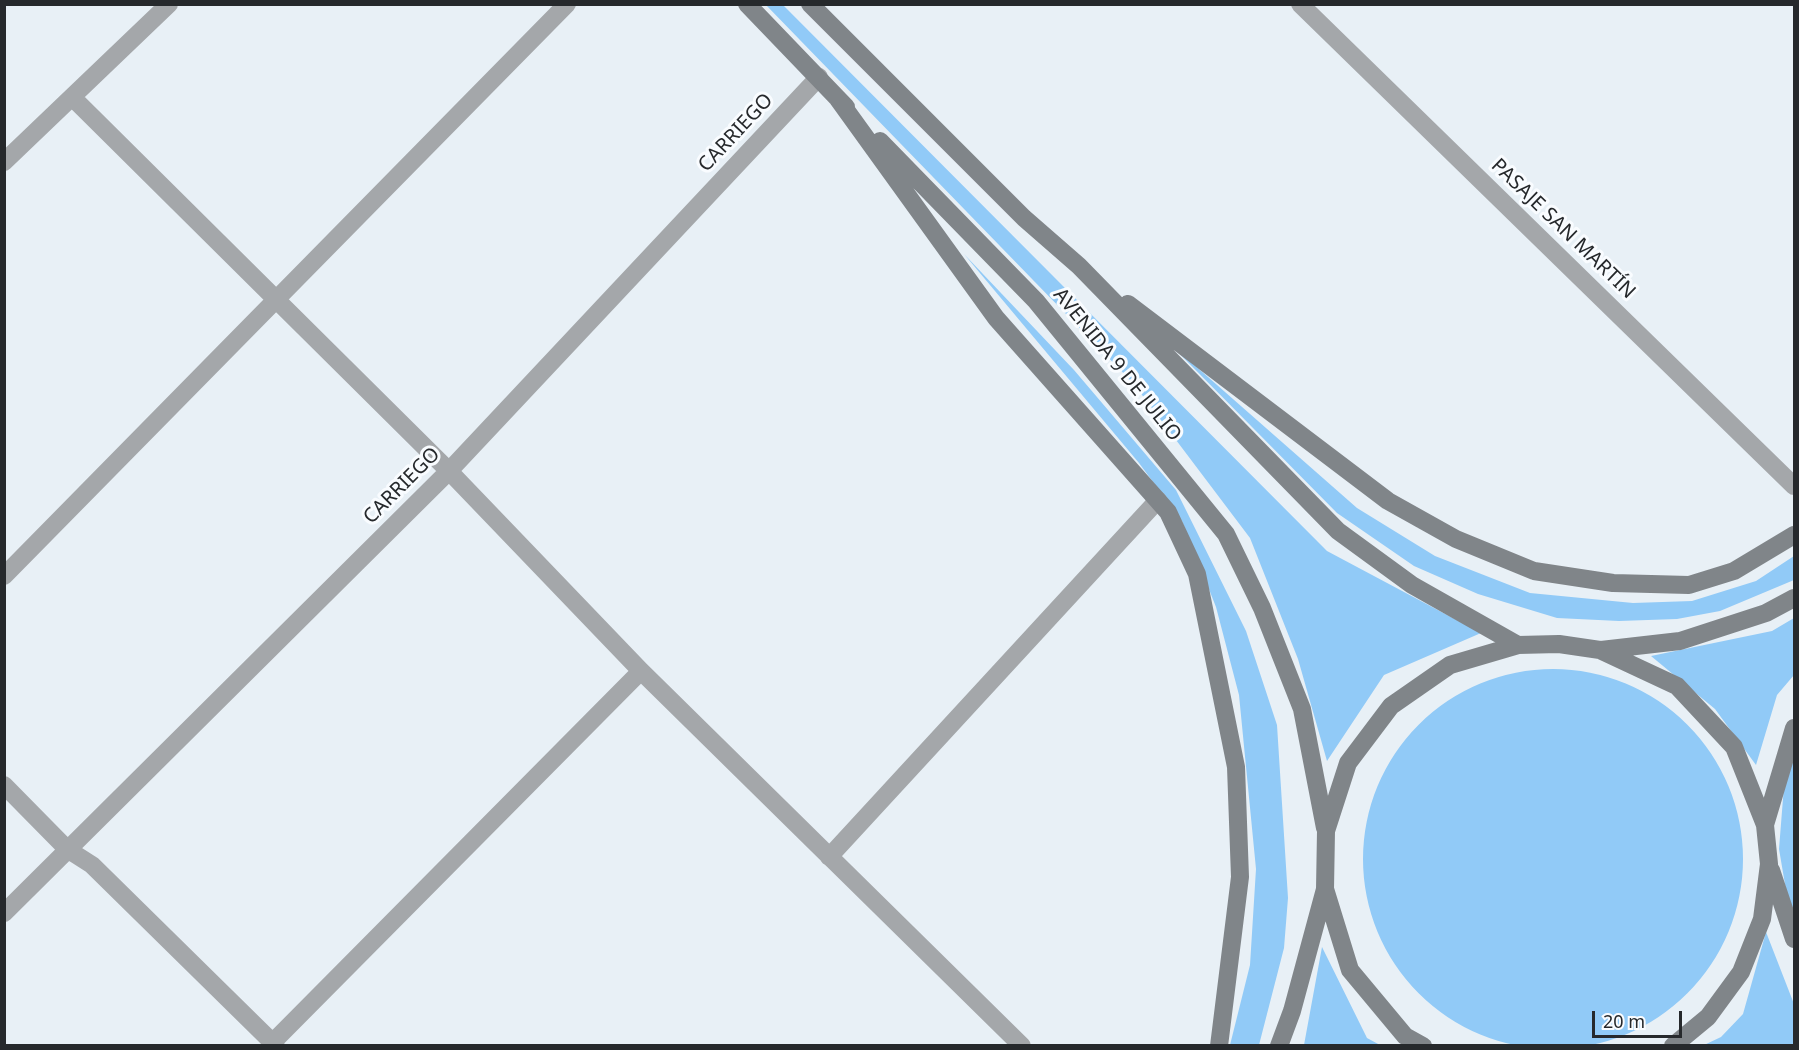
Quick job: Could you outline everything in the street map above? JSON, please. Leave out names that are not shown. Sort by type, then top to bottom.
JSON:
[{"type":"main road","name":"AVENIDA 9 DE JULIO","points":[[747,4],[1036,301],[1226,534],[1262,608],[1302,709],[1326,831]]},
{"type":"main road","name":"AVENIDA 9 DE JULIO","points":[[810,4],[1024,218],[1079,266],[1338,531],[1412,585],[1518,645]]},
{"type":"main road","points":[[838,99],[996,318],[1168,512],[1197,574],[1236,767],[1240,877],[1219,1046]]},
{"type":"main road","points":[[1079,266],[1388,501],[1456,539],[1534,571],[1613,583],[1689,585],[1734,571],[1794,535]]},
{"type":"main road","points":[[1279,1046],[1292,1011],[1325,889],[1326,831],[1348,764],[1391,706],[1450,665],[1518,645],[1559,644],[1600,650],[1680,641],[1766,614],[1794,598]]},
{"type":"main road","points":[[1600,650],[1677,686],[1734,747],[1765,825],[1769,864],[1794,939]]},
{"type":"main road","points":[[1765,825],[1794,728]]},
{"type":"main road","points":[[1673,1046],[1708,1017],[1741,972],[1762,919],[1769,864]]},
{"type":"main road","points":[[1325,889],[1350,970],[1405,1036],[1423,1046]]},
{"type":"street","points":[[4,162],[168,4]]},
{"type":"street","points":[[4,576],[567,4]]},
{"type":"street","name":"PASAJE SAN MARTÍN","points":[[1300,4],[1794,486]]},
{"type":"street","name":"CARRIEGO","points":[[4,913],[449,471],[819,77]]},
{"type":"street","points":[[72,97],[275,301],[449,471],[641,671],[1022,1046]]},
{"type":"street","points":[[829,857],[1158,500]]},
{"type":"street","points":[[4,785],[67,849],[92,865],[274,1044],[641,671]]},
{"type":"shaded area","points":[[766,5],[783,5],[1327,551],[1481,633],[1384,675],[1327,761],[1298,659],[1250,538],[1133,383]]},
{"type":"shaded area","points":[[964,254],[1074,370],[1176,490],[1246,631],[1277,725],[1288,898],[1284,948],[1259,1045],[1230,1045],[1250,965],[1256,869],[1239,695],[1216,607],[1182,521],[1139,463]]},
{"type":"shaded area","points":[[1167,341],[1357,508],[1435,556],[1530,593],[1633,603],[1692,601],[1756,581],[1794,556],[1794,580],[1720,611],[1677,619],[1619,621],[1557,618],[1478,594],[1414,566],[1337,513]]},
{"type":"shaded area","points":[[1794,618],[1794,675],[1777,695],[1756,765],[1715,709],[1651,656],[1772,631]]},
{"type":"shaded area","points":[[1553,669],[1590,673],[1626,684],[1658,701],[1687,725],[1711,754],[1728,786],[1739,822],[1743,859],[1739,896],[1728,932],[1711,964],[1687,993],[1658,1017],[1626,1034],[1590,1045],[1553,1049],[1516,1045],[1480,1034],[1448,1017],[1419,993],[1395,964],[1378,932],[1367,896],[1363,859],[1367,822],[1378,786],[1395,754],[1419,725],[1448,701],[1480,684],[1516,673]]},
{"type":"shaded area","points":[[1794,756],[1794,917],[1787,896],[1779,849],[1784,786]]},
{"type":"shaded area","points":[[1766,932],[1794,1004],[1794,1045],[1702,1046],[1721,1037],[1743,1014]]},
{"type":"shaded area","points":[[1322,947],[1367,1038],[1380,1045],[1304,1045]]}]
